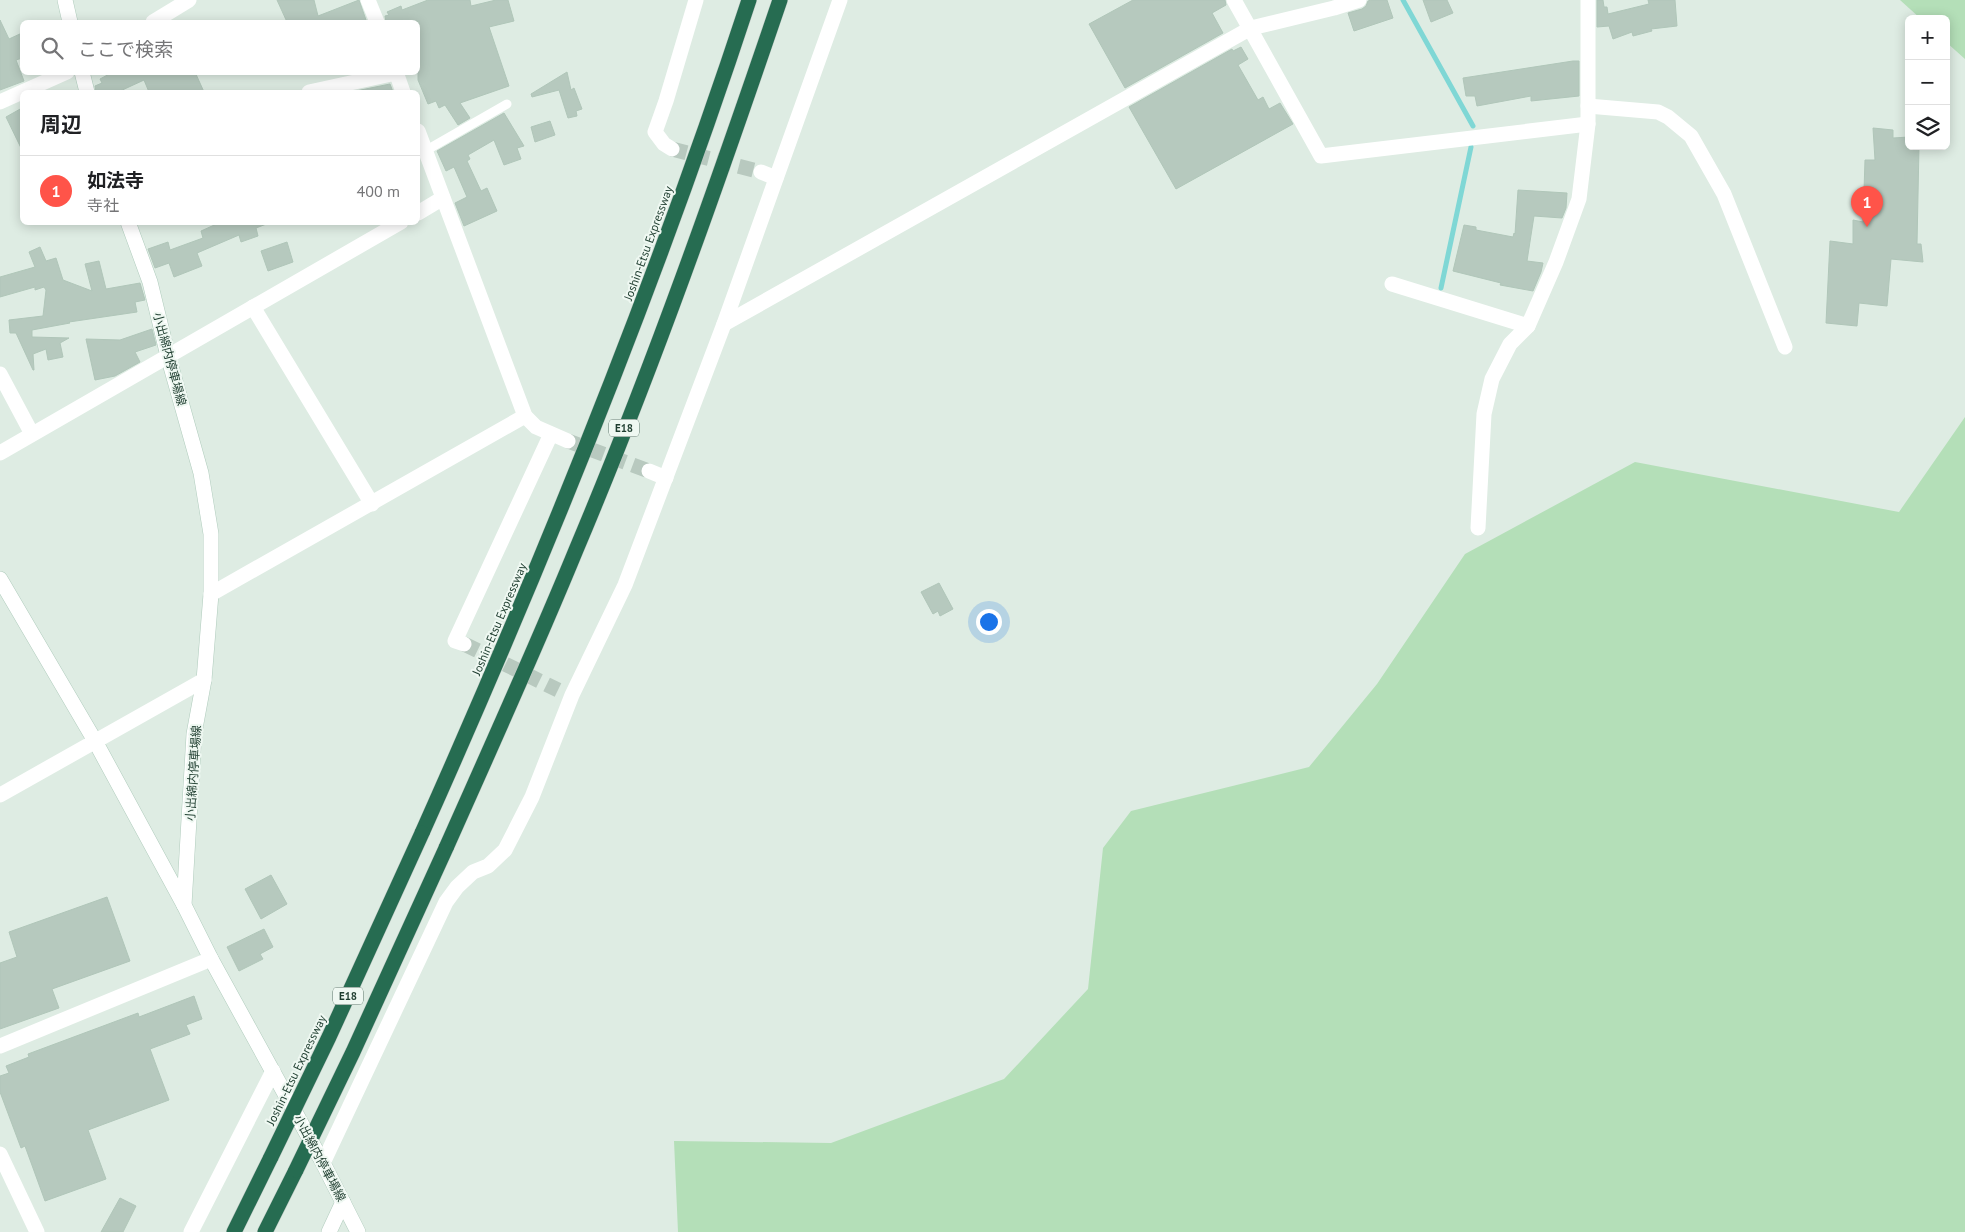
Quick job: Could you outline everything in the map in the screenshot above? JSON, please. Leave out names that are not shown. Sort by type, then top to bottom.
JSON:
[{"type":"highway","name":"Joshin-Etsu Expressway","points":[[234,1232],[329,1036],[492,677],[592,433],[688,177],[749,0]]},
{"type":"highway","name":"E18","points":[[265,1232],[353,1052],[518,687],[577,548],[706,213],[780,0]]},
{"type":"street","points":[[65,0],[70,20]]},
{"type":"street","points":[[156,20],[190,0]]},
{"type":"street","points":[[368,0],[376,20]]},
{"type":"street","points":[[672,149],[664,144],[655,132],[696,0]]},
{"type":"street","points":[[323,1163],[446,902],[457,887],[473,872],[488,866],[505,850],[532,796],[565,692],[625,585],[724,324],[840,0]]},
{"type":"street","points":[[1234,0],[1321,156],[1588,124]]},
{"type":"street","points":[[724,324],[1251,28],[1359,0]]},
{"type":"street","points":[[1478,528],[1484,414],[1492,380],[1510,344],[1528,326],[1556,262],[1579,199],[1588,124],[1588,0]]},
{"type":"street","points":[[27,90],[61,75]]},
{"type":"street","points":[[83,75],[86,90]]},
{"type":"street","points":[[319,90],[387,75]]},
{"type":"street","points":[[397,75],[402,90]]},
{"type":"street","points":[[0,102],[20,93]]},
{"type":"street","points":[[1588,106],[1658,112],[1668,117],[1690,136],[1724,194],[1786,347]]},
{"type":"street","points":[[420,137],[525,416],[536,427],[568,441]]},
{"type":"street","points":[[761,172],[776,178]]},
{"type":"street","points":[[420,212],[443,198]]},
{"type":"street","name":"小出綿内停車場線","points":[[129,225],[150,282],[168,356],[201,472],[211,534],[211,594],[204,680],[194,734],[184,905],[211,959],[323,1163],[358,1232]]},
{"type":"street","points":[[0,453],[396,225]]},
{"type":"street","points":[[1392,284],[1528,326]]},
{"type":"street","points":[[252,307],[372,504]]},
{"type":"street","points":[[0,374],[32,434]]},
{"type":"street","points":[[211,594],[525,416]]},
{"type":"street","points":[[464,644],[455,641],[550,434]]},
{"type":"street","points":[[649,471],[666,478]]},
{"type":"street","points":[[0,579],[95,741],[184,905]]},
{"type":"street","points":[[0,795],[204,680]]},
{"type":"street","points":[[0,1046],[211,959]]},
{"type":"street","points":[[191,1232],[273,1071]]},
{"type":"street","points":[[0,1154],[37,1232]]},
{"type":"street","points":[[329,1232],[343,1202]]},
{"type":"lane","points":[[425,151],[507,104]]},
{"type":"green space","points":[[1900,0],[1965,0],[1965,59],[1950,46],[1950,15],[1917,15]]},
{"type":"green space","points":[[1965,417],[1965,1232],[678,1232],[674,1141],[831,1143],[1004,1079],[1088,989],[1103,848],[1131,811],[1309,767],[1377,684],[1465,554],[1635,462],[1899,512]]},
{"type":"building","points":[[277,0],[314,0],[318,16],[359,0],[366,20],[286,20]]},
{"type":"building","points":[[428,0],[470,0],[471,6],[496,0],[508,0],[514,21],[489,27],[509,86],[460,103],[470,118],[458,125],[445,105],[439,108],[436,101],[428,104],[418,80],[418,75],[420,75],[420,20],[386,20],[385,16],[389,15],[387,12],[401,6],[402,10]]},
{"type":"building","points":[[1133,0],[1225,0],[1226,5],[1212,13],[1223,33],[1125,88],[1089,24]]},
{"type":"building","points":[[1371,0],[1387,0],[1393,18],[1354,31],[1348,13],[1362,9]]},
{"type":"building","points":[[1423,0],[1447,0],[1453,13],[1431,22]]},
{"type":"building","points":[[1597,0],[1603,0],[1608,14],[1649,4],[1648,0],[1675,0],[1677,26],[1651,29],[1652,31],[1633,36],[1632,32],[1613,39],[1609,26],[1597,27]]},
{"type":"building","points":[[0,20],[9,39],[20,34],[20,59],[16,60],[20,75],[24,81],[0,90]]},
{"type":"building","points":[[1241,47],[1248,59],[1238,65],[1258,100],[1263,97],[1269,109],[1280,103],[1293,124],[1176,189],[1129,107],[1232,49],[1233,51]]},
{"type":"building","points":[[1579,61],[1579,96],[1531,101],[1531,96],[1477,106],[1475,96],[1466,96],[1463,78]]},
{"type":"building","points":[[567,72],[571,90],[574,88],[582,109],[576,111],[577,116],[568,118],[559,90],[532,97],[531,94]]},
{"type":"building","points":[[107,75],[196,75],[203,90],[148,90],[144,80],[122,90],[96,90],[95,86],[102,83],[100,79]]},
{"type":"building","points":[[390,84],[392,90],[361,90]]},
{"type":"building","points":[[20,109],[20,146],[6,117]]},
{"type":"building","points":[[504,113],[524,146],[517,148],[521,159],[504,165],[494,140],[468,155],[470,159],[467,161],[481,191],[487,188],[497,211],[464,226],[455,203],[467,197],[454,167],[446,171],[437,151]]},
{"type":"building","points":[[550,121],[555,135],[535,142],[531,127]]},
{"type":"building","points":[[1873,128],[1893,130],[1893,138],[1905,137],[1905,150],[1919,150],[1917,244],[1921,244],[1923,262],[1891,259],[1887,306],[1859,303],[1857,326],[1826,323],[1830,241],[1853,244],[1853,220],[1863,222],[1865,160],[1875,160]]},
{"type":"building","points":[[1518,190],[1567,193],[1566,208],[1562,218],[1534,216],[1527,261],[1543,263],[1533,291],[1500,285],[1501,283],[1453,271],[1464,225],[1476,227],[1476,230],[1513,237],[1515,234]]},
{"type":"building","points":[[214,225],[264,225],[256,228],[258,236],[241,242],[239,235],[197,253],[202,266],[174,277],[169,263],[155,268],[148,249],[168,242],[170,250],[203,238],[201,231]]},
{"type":"building","points":[[287,242],[293,262],[268,271],[261,251]]},
{"type":"building","points":[[40,247],[46,261],[56,258],[63,280],[92,291],[85,264],[99,261],[106,289],[140,283],[145,300],[135,302],[137,312],[69,322],[32,330],[32,337],[69,338],[60,343],[63,357],[48,360],[46,349],[33,354],[33,370],[16,333],[10,333],[9,320],[43,316],[46,290],[44,287],[35,290],[35,287],[0,297],[0,277],[35,267],[29,252]]},
{"type":"building","points":[[152,329],[156,345],[135,352],[140,362],[115,376],[95,380],[86,339],[120,340]]},
{"type":"building","points":[[939,583],[953,609],[940,616],[938,611],[933,614],[921,592]]},
{"type":"building","points":[[271,875],[287,904],[261,919],[245,889]]},
{"type":"building","points":[[107,897],[130,961],[52,989],[59,1008],[0,1029],[0,963],[17,957],[9,932]]},
{"type":"building","points":[[264,929],[273,947],[260,954],[263,959],[239,971],[227,947]]},
{"type":"building","points":[[194,996],[202,1019],[186,1025],[190,1034],[150,1049],[169,1100],[88,1130],[106,1179],[45,1201],[25,1146],[21,1148],[0,1092],[0,1076],[9,1073],[6,1066],[29,1057],[28,1054],[138,1013],[139,1017]]},
{"type":"building","points":[[120,1198],[136,1206],[123,1232],[101,1232]]},
{"type":"waterway","points":[[1403,0],[1473,126]]},
{"type":"waterway","points":[[1441,288],[1471,147]]},
{"type":"tunnel","points":[[672,149],[761,172]]},
{"type":"tunnel","points":[[568,441],[649,471]]},
{"type":"tunnel","points":[[464,644],[558,690]]},
{"type":"place","name":"如法寺","points":[[1867,227]]}]
